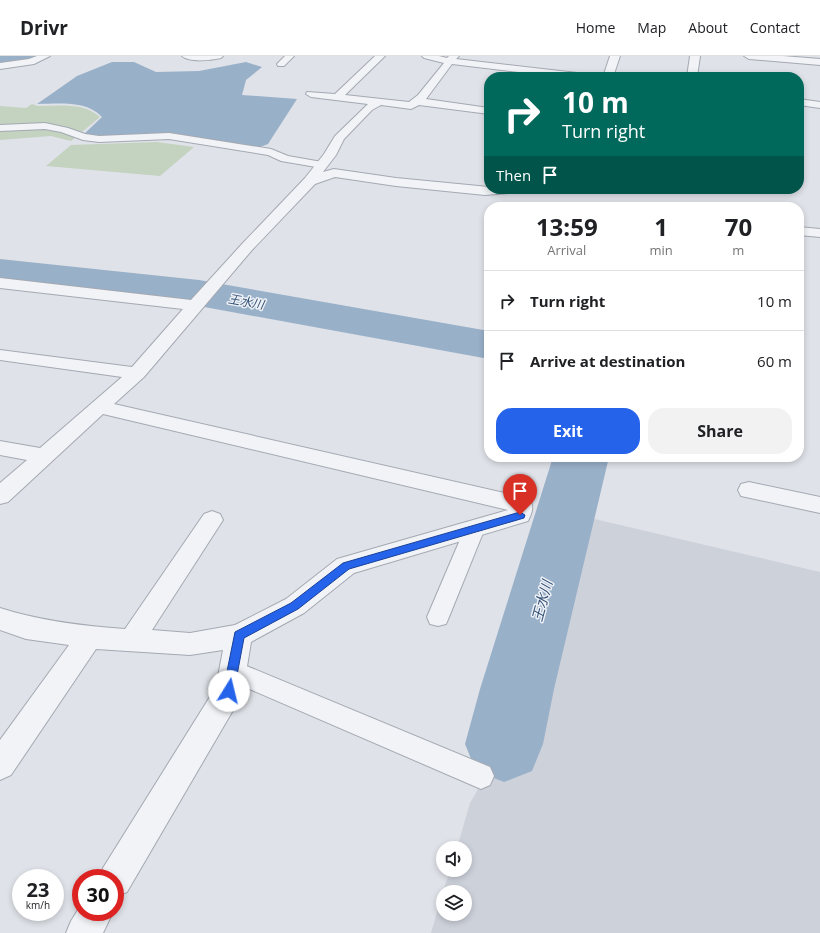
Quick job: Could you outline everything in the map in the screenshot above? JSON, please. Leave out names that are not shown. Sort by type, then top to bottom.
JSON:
[{"type":"street","points":[[0,66],[31,62],[45,56]]},
{"type":"street","points":[[187,56],[204,58],[218,56]]},
{"type":"street","points":[[337,97],[380,56]]},
{"type":"street","points":[[426,56],[451,59],[514,72]]},
{"type":"street","points":[[610,72],[615,56]]},
{"type":"street","points":[[692,72],[694,56]]},
{"type":"street","points":[[749,56],[820,62]]},
{"type":"street","points":[[773,57],[775,71]]},
{"type":"street","points":[[311,94],[411,106],[422,97],[451,59]]},
{"type":"street","points":[[525,72],[531,61]]},
{"type":"street","points":[[417,101],[484,110]]},
{"type":"street","points":[[0,496],[137,373],[247,247],[310,181],[330,156],[339,138],[368,108],[379,102]]},
{"type":"street","points":[[804,103],[820,105]]},
{"type":"street","points":[[310,181],[334,173],[396,182],[484,191]]},
{"type":"street","points":[[804,231],[820,233]]},
{"type":"street","points":[[0,283],[196,306]]},
{"type":"street","points":[[0,355],[137,373]]},
{"type":"street","points":[[0,619],[26,628],[131,641],[190,644],[239,636],[295,606],[346,566],[520,515],[522,505],[99,407]]},
{"type":"street","points":[[0,448],[45,456]]},
{"type":"street","points":[[749,490],[820,505]]},
{"type":"street","points":[[131,641],[212,520]]},
{"type":"street","points":[[122,869],[229,691],[239,636]]},
{"type":"street","points":[[0,765],[90,637]]},
{"type":"street","points":[[83,933],[90,921]]},
{"type":"lane","points":[[281,64],[290,56]]},
{"type":"lane","points":[[0,128],[45,126],[64,130],[83,137],[99,139],[169,136],[271,152],[285,159],[322,165]]},
{"type":"lane","points":[[438,617],[475,528]]},
{"type":"lane","points":[[232,671],[481,776]]},
{"type":"shaded area","points":[[586,517],[820,572],[820,933],[431,933],[436,916],[436,921],[472,921],[472,885],[445,885],[448,877],[472,877],[472,841],[459,841],[470,803],[488,772],[525,758]]},
{"type":"green space","points":[[32,104],[38,106],[78,107],[93,112],[100,117],[71,141],[51,136],[0,140],[0,106],[26,108]]},
{"type":"green space","points":[[157,142],[194,147],[160,176],[46,166],[71,145]]},
{"type":"water","points":[[0,56],[36,56],[14,63],[0,64]]},
{"type":"water","points":[[112,62],[134,62],[156,72],[199,71],[246,62],[262,67],[246,80],[242,95],[297,99],[268,144],[260,147],[169,133],[102,136],[83,135],[102,117],[96,112],[80,105],[37,104],[77,76]]},
{"type":"waterway","name":"王水川","points":[[0,272],[199,293],[484,344]]},
{"type":"waterway","name":"王水川","points":[[504,744],[517,689],[580,462]]},
{"type":"route","points":[[229,691],[239,636],[295,606],[346,566],[520,515]]}]
